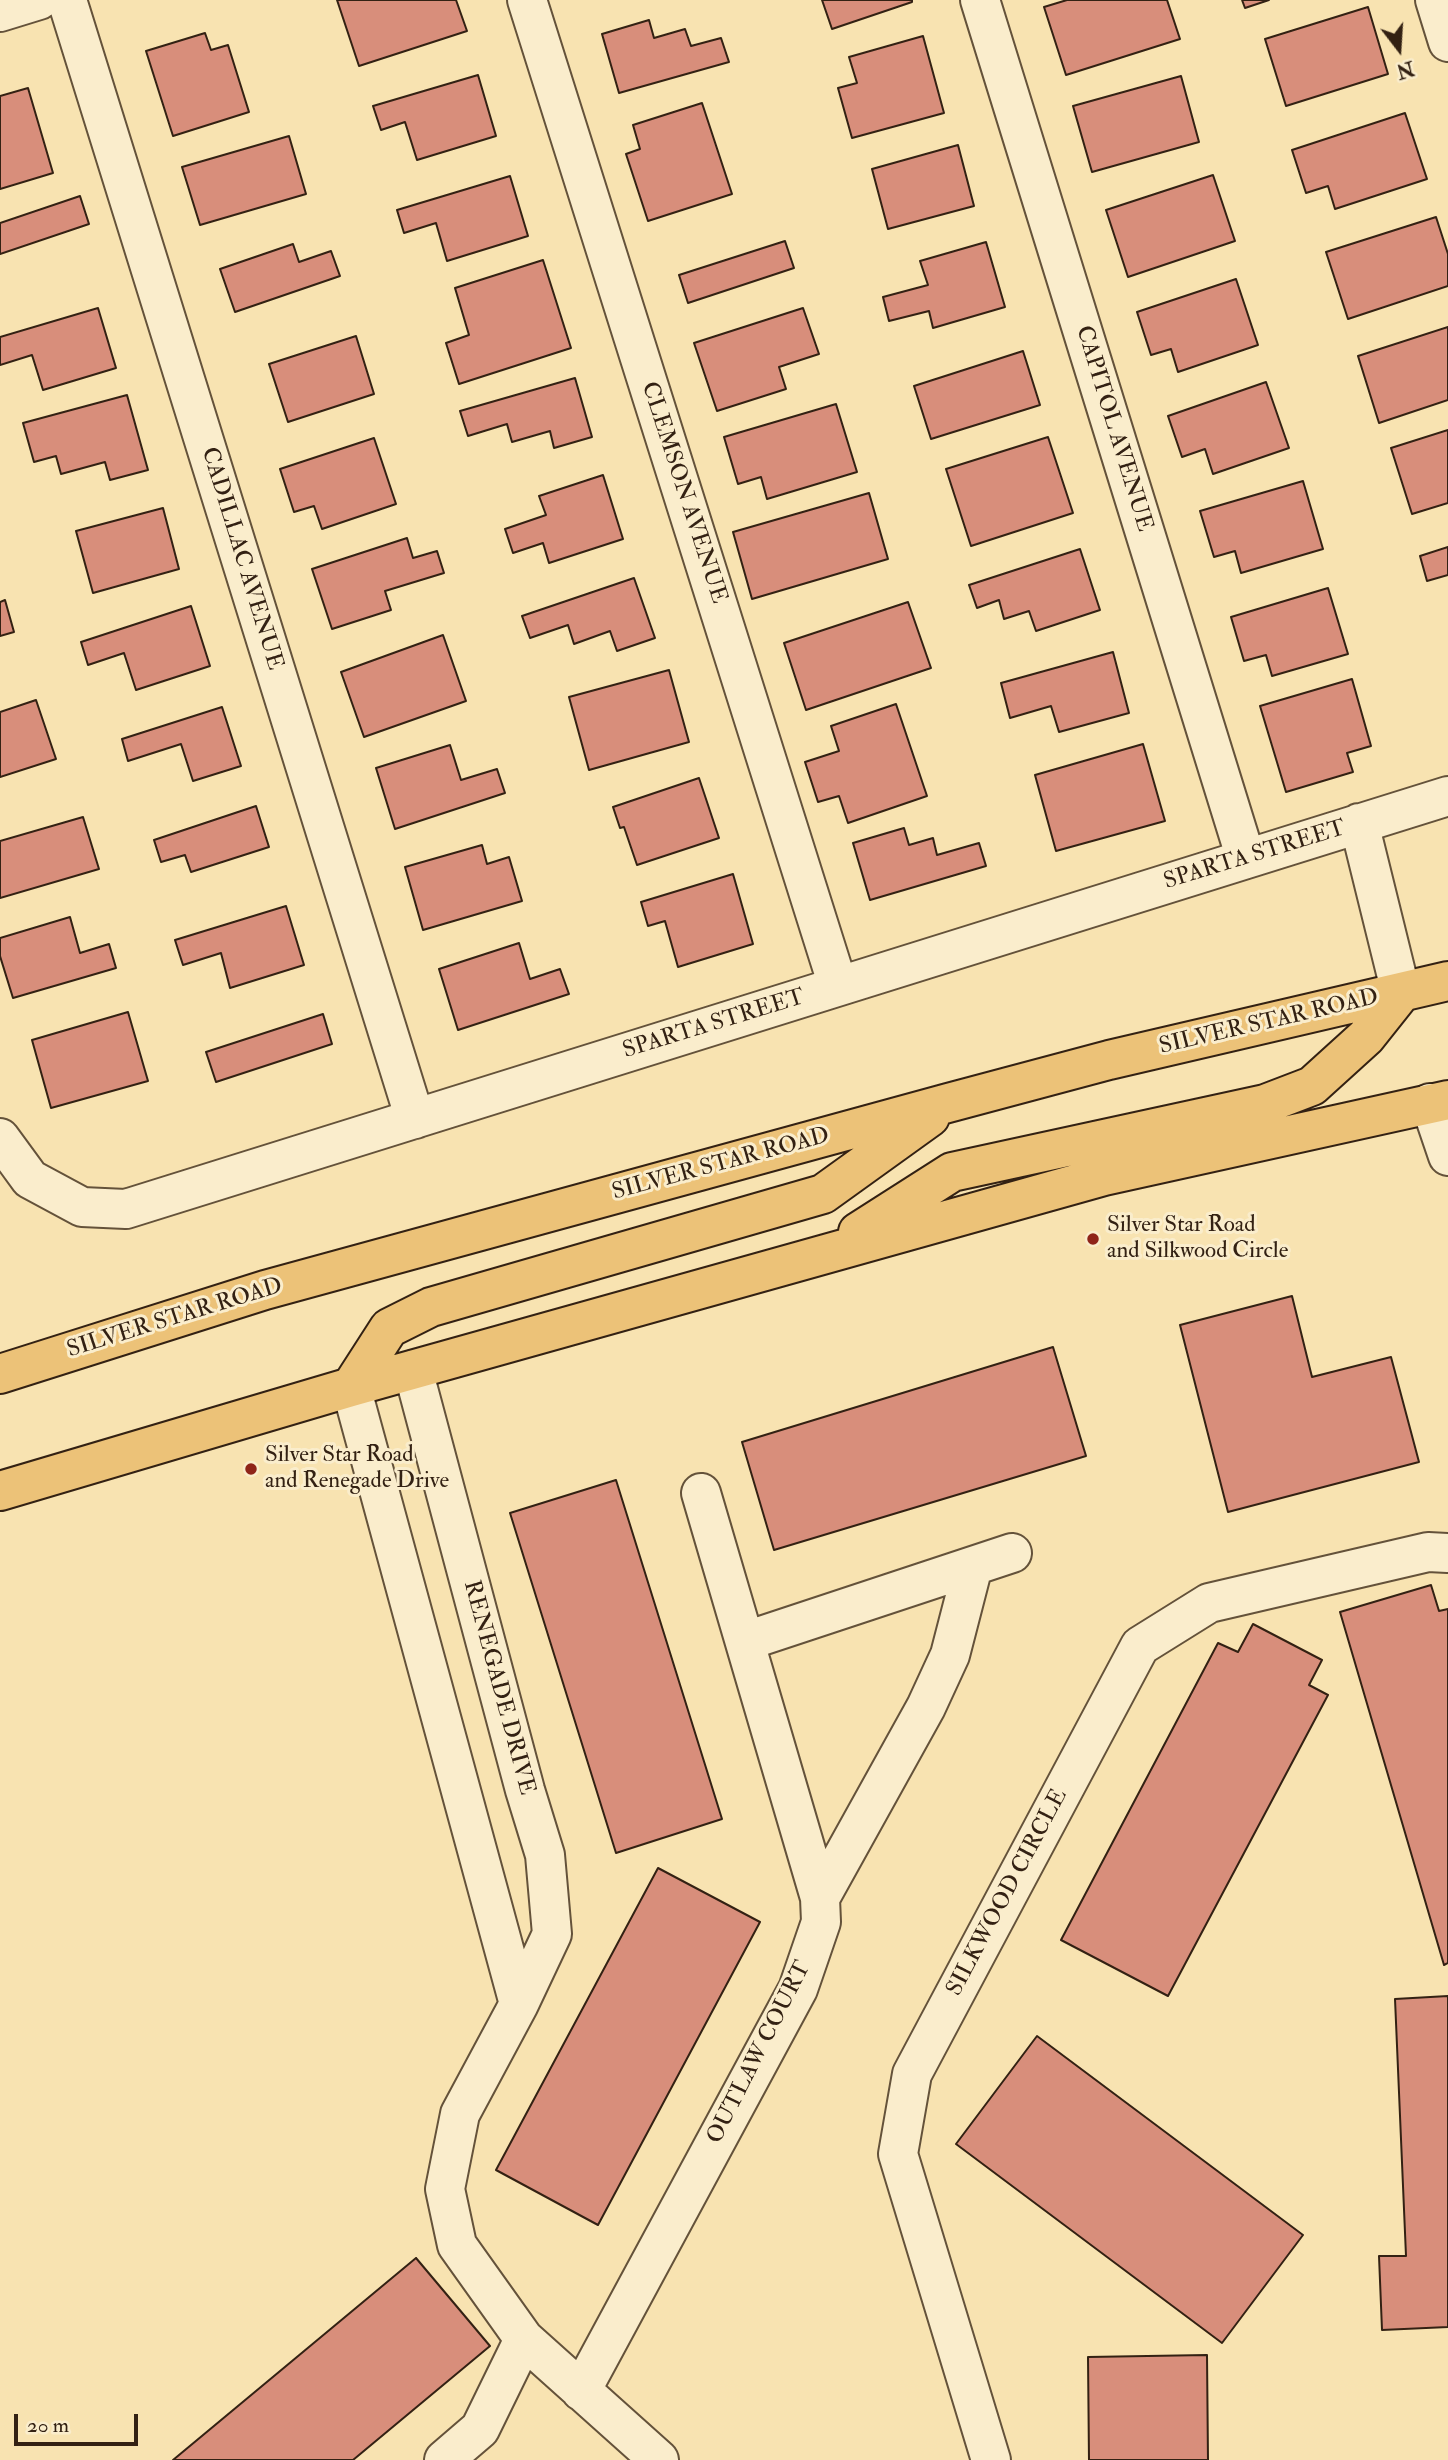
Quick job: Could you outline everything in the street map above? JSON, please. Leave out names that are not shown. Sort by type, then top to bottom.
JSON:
[{"type":"main road","name":"SILVER STAR ROAD","points":[[0,1374],[265,1290],[948,1103],[1109,1060],[1448,981]]},
{"type":"main road","points":[[824,1253],[952,1172],[1265,1104],[1312,1086],[1366,1037],[1401,993]]},
{"type":"main road","points":[[0,1492],[351,1387],[824,1253],[1104,1177],[1442,1098]]},
{"type":"main road","points":[[351,1387],[389,1328],[430,1307],[823,1194],[948,1103]]},
{"type":"lane","points":[[0,12],[39,0]]},
{"type":"lane","name":"CADILLAC AVENUE","points":[[67,0],[415,1119]]},
{"type":"lane","name":"CLEMSON AVENUE","points":[[527,0],[838,986]]},
{"type":"lane","name":"CAPITOL AVENUE","points":[[980,0],[1246,859]]},
{"type":"lane","points":[[1435,0],[1448,42]]},
{"type":"lane","name":"SPARTA STREET","points":[[0,1138],[30,1179],[82,1207],[126,1209],[1448,796]]},
{"type":"lane","points":[[1359,823],[1401,993]]},
{"type":"lane","points":[[1442,1098],[1448,1156]]},
{"type":"lane","name":"RENEGADE DRIVE","points":[[413,1370],[525,1790],[545,1855],[552,1934],[519,2004],[460,2114],[445,2189],[457,2245],[524,2340],[659,2460]]},
{"type":"lane","points":[[351,1387],[519,2004]]},
{"type":"lane","name":"OUTLAW COURT","points":[[581,2391],[798,1989],[821,1922],[820,1898],[701,1493]]},
{"type":"lane","name":"SILKWOOD CIRCLE","points":[[991,2460],[898,2154],[912,2074],[1140,1646],[1209,1603],[1428,1552],[1448,1553]]},
{"type":"lane","points":[[746,1641],[1012,1553]]},
{"type":"lane","points":[[820,1898],[931,1697],[950,1655],[973,1566]]},
{"type":"lane","points":[[444,2460],[480,2428],[524,2340]]},
{"type":"building","points":[[337,0],[456,0],[467,31],[359,66]]},
{"type":"building","points":[[822,0],[912,0],[912,2],[832,29]]},
{"type":"building","points":[[1067,0],[1167,0],[1180,39],[1066,75],[1044,7]]},
{"type":"building","points":[[1242,0],[1269,0],[1245,8]]},
{"type":"building","points":[[1368,7],[1388,74],[1286,106],[1265,39]]},
{"type":"building","points":[[649,20],[654,38],[685,29],[691,46],[721,38],[729,62],[619,93],[602,34]]},
{"type":"building","points":[[205,33],[211,50],[228,45],[249,112],[173,136],[146,51]]},
{"type":"building","points":[[923,36],[944,113],[852,138],[838,88],[857,83],[849,57]]},
{"type":"building","points":[[478,75],[496,136],[417,160],[405,122],[381,130],[373,106]]},
{"type":"building","points":[[1181,76],[1199,142],[1092,172],[1073,106]]},
{"type":"building","points":[[28,88],[53,173],[0,189],[0,96]]},
{"type":"building","points":[[702,103],[732,194],[648,221],[626,154],[640,149],[633,125]]},
{"type":"building","points":[[1405,113],[1427,179],[1335,209],[1328,186],[1306,193],[1292,150]]},
{"type":"building","points":[[289,136],[306,194],[200,225],[182,167]]},
{"type":"building","points":[[958,145],[974,206],[888,229],[872,169]]},
{"type":"building","points":[[1213,175],[1235,241],[1128,277],[1106,210]]},
{"type":"building","points":[[510,176],[528,236],[447,261],[436,223],[404,233],[397,210]]},
{"type":"building","points":[[80,196],[89,224],[0,254],[0,223]]},
{"type":"building","points":[[1436,217],[1448,254],[1448,286],[1348,319],[1326,252]]},
{"type":"building","points":[[785,241],[794,268],[688,303],[679,275]]},
{"type":"building","points":[[986,242],[1005,307],[933,328],[929,311],[889,321],[883,297],[928,285],[920,261]]},
{"type":"building","points":[[293,244],[299,262],[331,251],[340,276],[235,312],[220,269]]},
{"type":"building","points":[[543,260],[571,348],[459,384],[446,343],[469,335],[455,288]]},
{"type":"building","points":[[1236,279],[1258,345],[1178,372],[1171,349],[1151,355],[1137,312]]},
{"type":"building","points":[[98,308],[116,368],[43,390],[32,355],[0,365],[0,337]]},
{"type":"building","points":[[803,308],[819,354],[779,367],[786,389],[717,411],[694,343]]},
{"type":"building","points":[[1448,327],[1448,400],[1379,423],[1358,356]]},
{"type":"building","points":[[356,336],[374,394],[288,422],[269,364]]},
{"type":"building","points":[[1023,351],[1040,405],[931,439],[914,386]]},
{"type":"building","points":[[575,378],[592,437],[554,448],[550,431],[512,442],[507,424],[468,436],[460,411]]},
{"type":"building","points":[[1266,382],[1289,448],[1213,474],[1205,449],[1182,457],[1168,416]]},
{"type":"building","points":[[127,395],[148,470],[110,480],[105,462],[61,474],[56,456],[34,462],[23,423]]},
{"type":"building","points":[[836,404],[857,472],[767,499],[761,477],[738,484],[724,437]]},
{"type":"building","points":[[1448,430],[1448,503],[1412,514],[1391,448]]},
{"type":"building","points":[[1048,437],[1073,513],[971,546],[946,469]]},
{"type":"building","points":[[374,438],[396,504],[322,529],[314,506],[294,512],[280,469]]},
{"type":"building","points":[[603,475],[623,539],[549,563],[543,543],[513,553],[505,529],[546,515],[539,496]]},
{"type":"building","points":[[1303,481],[1323,549],[1241,573],[1235,551],[1214,557],[1200,511]]},
{"type":"building","points":[[869,493],[888,559],[752,599],[733,532]]},
{"type":"building","points":[[163,508],[179,569],[93,593],[76,531]]},
{"type":"building","points":[[407,538],[413,558],[437,551],[444,573],[385,591],[391,610],[332,629],[312,569]]},
{"type":"building","points":[[1448,547],[1448,575],[1427,581],[1420,556]]},
{"type":"building","points":[[1080,549],[1100,610],[1036,631],[1029,611],[1004,619],[999,600],[977,608],[969,585]]},
{"type":"building","points":[[634,578],[655,638],[617,651],[610,631],[574,644],[568,625],[530,638],[522,616]]},
{"type":"building","points":[[1328,588],[1348,654],[1272,676],[1266,655],[1244,661],[1231,617]]},
{"type":"building","points":[[5,600],[14,632],[0,636],[0,602]]},
{"type":"building","points":[[908,602],[931,668],[806,710],[784,643]]},
{"type":"building","points":[[191,606],[210,666],[136,690],[124,653],[88,665],[81,642]]},
{"type":"building","points":[[443,635],[466,701],[364,737],[341,672]]},
{"type":"building","points":[[1113,652],[1129,713],[1059,732],[1051,706],[1010,718],[1001,683]]},
{"type":"building","points":[[669,670],[689,742],[589,770],[569,697]]},
{"type":"building","points":[[1352,679],[1371,746],[1347,753],[1353,772],[1286,792],[1260,706]]},
{"type":"building","points":[[36,700],[56,759],[0,777],[0,712]]},
{"type":"building","points":[[896,704],[927,796],[848,823],[839,796],[818,802],[805,762],[839,751],[831,726]]},
{"type":"building","points":[[222,707],[241,766],[193,781],[181,744],[128,761],[122,739]]},
{"type":"building","points":[[1143,744],[1165,821],[1056,851],[1035,775]]},
{"type":"building","points":[[450,745],[461,780],[497,769],[505,793],[395,829],[376,768]]},
{"type":"building","points":[[699,778],[719,838],[637,865],[624,827],[620,828],[613,807]]},
{"type":"building","points":[[256,806],[269,847],[191,872],[185,855],[161,862],[154,840]]},
{"type":"building","points":[[83,817],[99,869],[0,898],[0,841]]},
{"type":"building","points":[[904,828],[909,845],[933,838],[937,855],[979,843],[986,866],[870,900],[853,843]]},
{"type":"building","points":[[482,845],[487,864],[509,857],[522,901],[423,930],[405,867]]},
{"type":"building","points":[[733,874],[753,944],[678,967],[665,921],[648,926],[641,902]]},
{"type":"building","points":[[286,906],[304,965],[230,988],[221,953],[183,965],[175,940]]},
{"type":"building","points":[[70,917],[80,953],[109,944],[116,968],[13,998],[0,956],[0,938]]},
{"type":"building","points":[[519,943],[530,979],[560,969],[569,994],[458,1030],[439,969]]},
{"type":"building","points":[[128,1012],[148,1081],[51,1108],[32,1040]]},
{"type":"building","points":[[323,1014],[332,1044],[216,1082],[206,1052]]},
{"type":"building","points":[[1292,1296],[1312,1377],[1391,1357],[1419,1462],[1228,1512],[1180,1325]]},
{"type":"building","points":[[1053,1347],[1086,1456],[774,1550],[742,1442]]},
{"type":"building","points":[[616,1480],[722,1819],[616,1853],[510,1513]]},
{"type":"building","points":[[1431,1585],[1439,1611],[1448,1609],[1448,1963],[1444,1965],[1340,1612]]},
{"type":"building","points":[[1253,1624],[1322,1660],[1309,1685],[1328,1695],[1168,1996],[1061,1940],[1218,1643],[1238,1652]]},
{"type":"building","points":[[658,1868],[760,1922],[598,2225],[496,2170]]},
{"type":"building","points":[[1448,1996],[1448,2327],[1382,2330],[1379,2256],[1406,2256],[1395,1999]]},
{"type":"building","points":[[1037,2036],[1303,2235],[1222,2343],[956,2144]]},
{"type":"building","points":[[416,2258],[490,2346],[353,2460],[173,2460]]},
{"type":"building","points":[[1207,2355],[1208,2460],[1089,2460],[1088,2357]]},
{"type":"place","name":"Silver Star Road and Silkwood Circle","points":[[1093,1239]]},
{"type":"place","name":"Silver Star Road and Renegade Drive","points":[[251,1469]]}]
